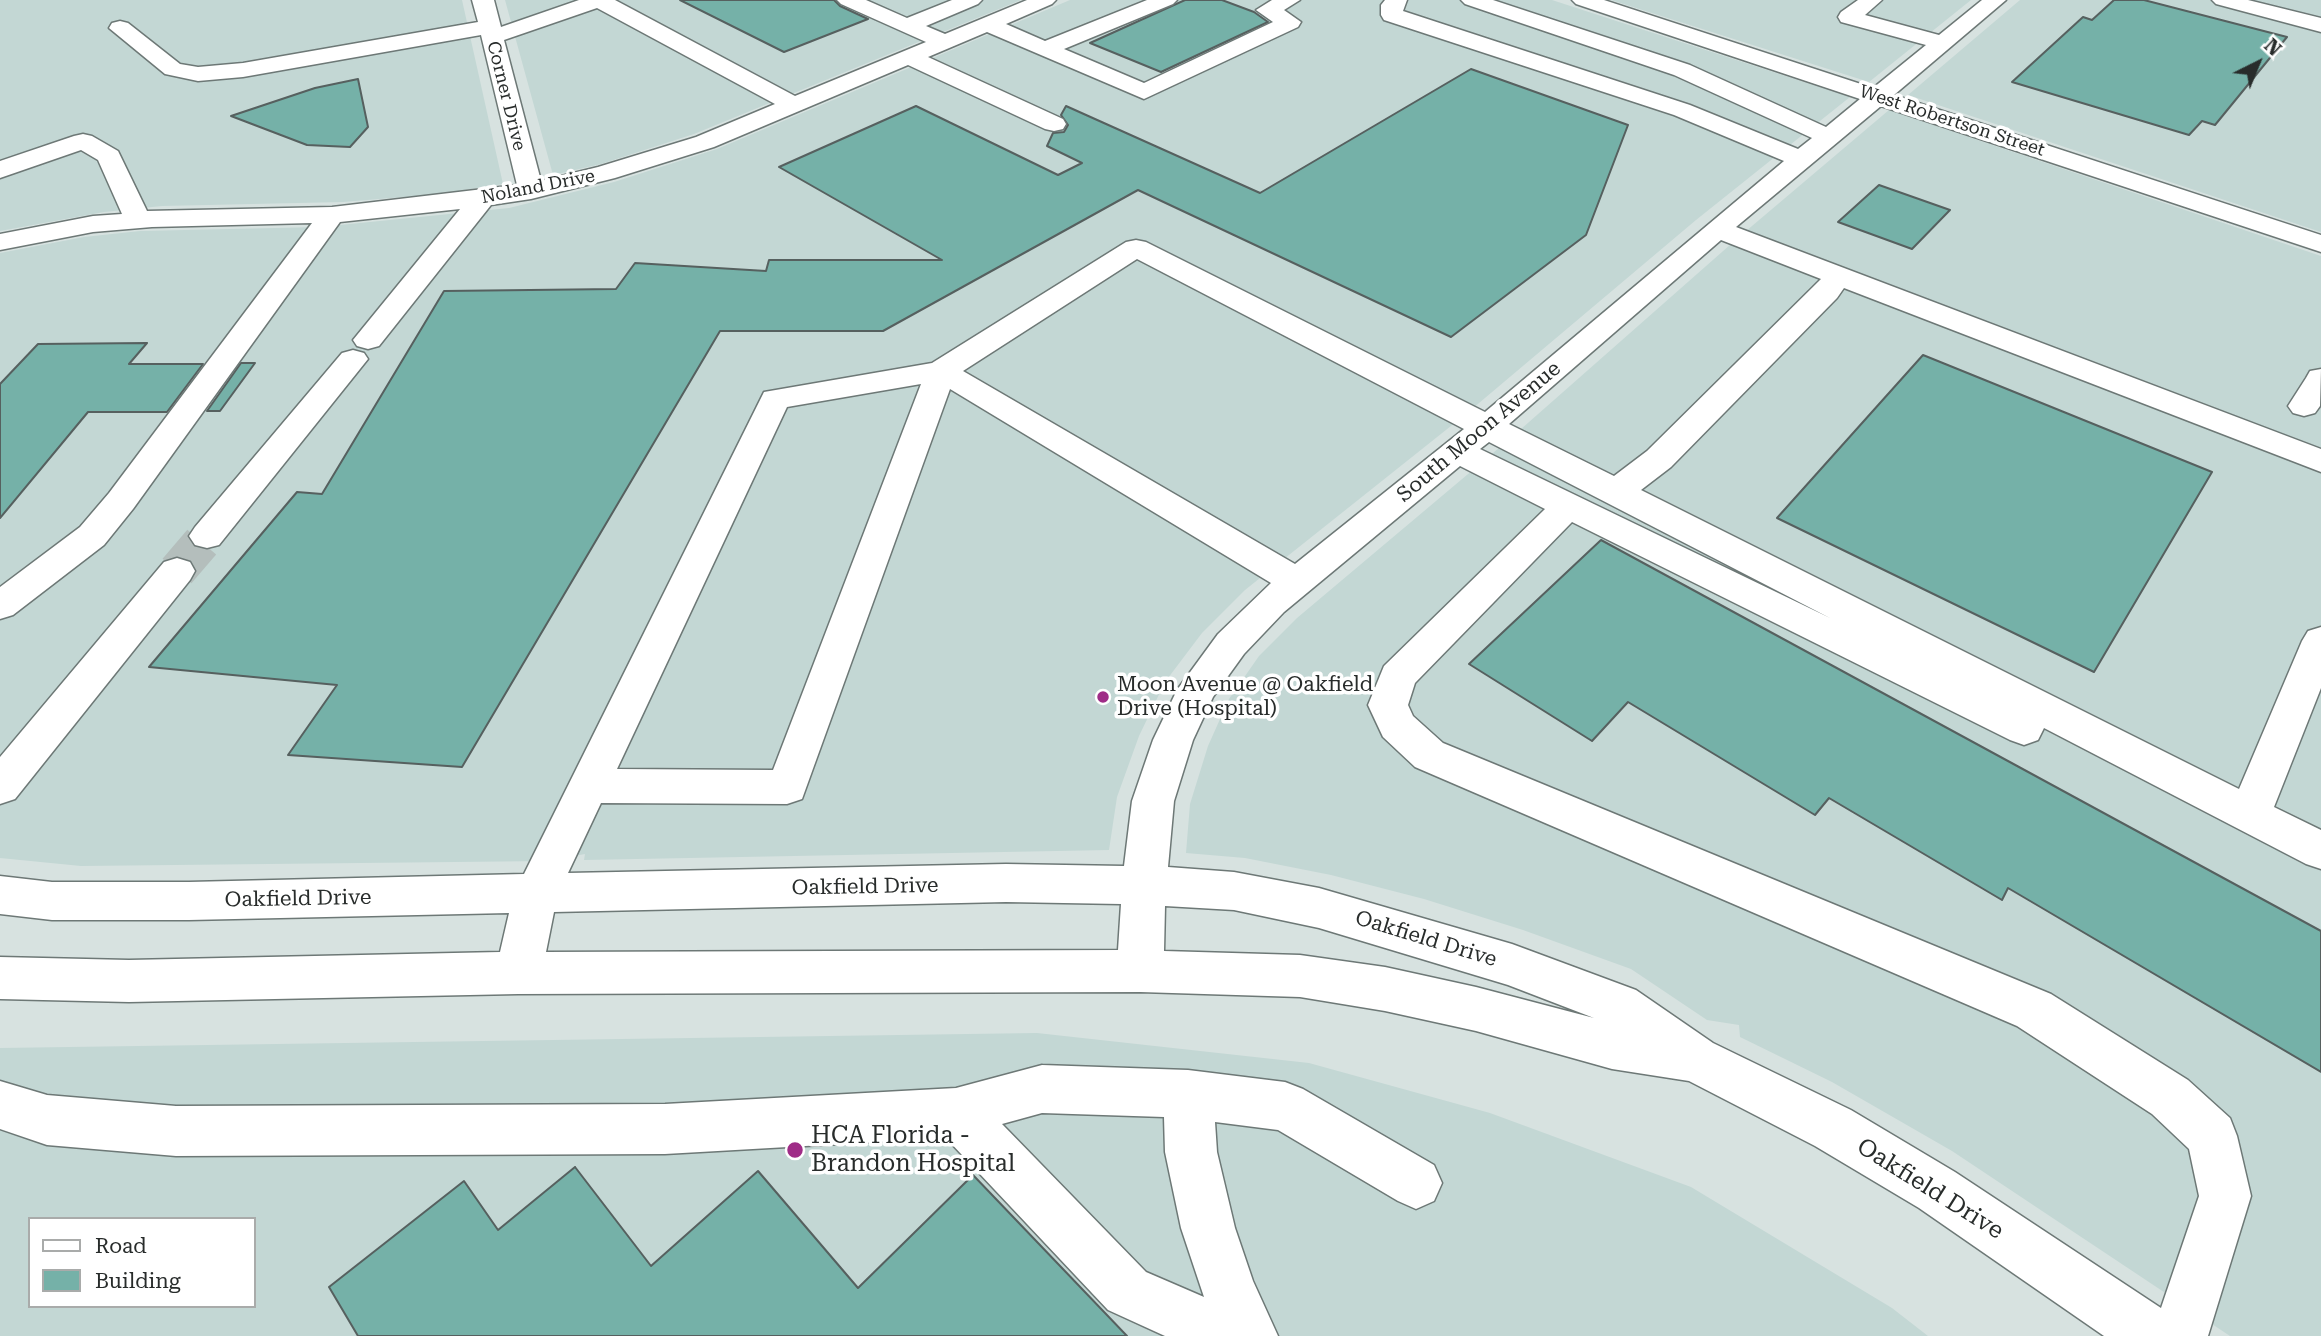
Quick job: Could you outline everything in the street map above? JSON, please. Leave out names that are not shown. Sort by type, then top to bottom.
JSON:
[{"type":"street","name":"Corner Drive","points":[[483,0],[531,191]]},
{"type":"street","points":[[120,28],[173,69],[198,74],[243,70],[490,32],[598,0],[794,105]]},
{"type":"street","points":[[848,0],[946,42]]},
{"type":"street","points":[[908,26],[971,0]]},
{"type":"street","name":"Noland Drive","points":[[6,241],[93,224],[138,220],[332,215],[531,191],[606,173],[692,146],[1045,0]]},
{"type":"street","points":[[1044,49],[1166,0]]},
{"type":"street","points":[[987,24],[1144,92],[1290,22],[1267,10],[1289,0]]},
{"type":"street","points":[[1396,0],[1392,5],[1392,15],[1670,106],[1800,159]]},
{"type":"street","points":[[1472,0],[1682,70],[1829,137]]},
{"type":"street","name":"West Robertson Street","points":[[1583,0],[2321,244]]},
{"type":"street","points":[[1871,0],[1849,17],[1943,43]]},
{"type":"street","name":"South Moon Avenue","points":[[1140,971],[1144,885],[1153,801],[1173,740],[1197,690],[1231,644],[1297,582],[1474,438],[1800,159],[1995,0]]},
{"type":"street","points":[[2223,0],[2321,25]]},
{"type":"street","points":[[909,57],[1054,124]]},
{"type":"street","points":[[0,170],[83,141],[110,156],[138,220]]},
{"type":"street","points":[[206,536],[483,198]]},
{"type":"street","points":[[0,606],[92,536],[121,501],[332,215]]},
{"type":"street","points":[[1717,229],[2321,461]]},
{"type":"street","points":[[0,266],[6,241]]},
{"type":"street","points":[[518,973],[537,895],[775,399],[941,371],[1136,248],[1474,438],[1568,506],[2321,875]]},
{"type":"street","points":[[1613,491],[1633,480],[1659,458],[1826,292],[1837,276]]},
{"type":"street","points":[[941,371],[1297,582]]},
{"type":"street","points":[[589,786],[787,787],[941,371]]},
{"type":"street","points":[[2304,406],[2321,378]]},
{"type":"street","points":[[1474,438],[1613,491],[2321,851]]},
{"type":"street","points":[[1568,506],[1398,676],[1388,705],[1396,726],[1429,755],[2034,1010],[2170,1097],[2212,1136],[2225,1196],[2180,1336]]},
{"type":"street","points":[[0,787],[177,571]]},
{"type":"street","points":[[2249,815],[2321,641]]},
{"type":"street","name":"Oakfield Drive","points":[[0,895],[52,901],[189,901],[1006,883],[1144,885],[1234,891],[1319,908],[1411,933],[1511,965],[1619,1006],[1696,1059],[1833,1128],[1914,1176],[2153,1336]]},
{"type":"street","name":"Oakfield Drive","points":[[0,978],[130,981],[518,973],[1140,971],[1300,976],[1385,989],[1476,1009],[1612,1046],[1696,1059]]},
{"type":"street","points":[[5,1114],[176,1130],[665,1129],[957,1112],[1042,1089],[1188,1094],[1285,1106],[1416,1183]]},
{"type":"street","points":[[1188,1094],[1191,1152],[1208,1228],[1229,1290],[1250,1336]]},
{"type":"street","points":[[957,1112],[1127,1290],[1230,1336]]},
{"type":"shaded area","points":[[0,0],[462,0],[503,184],[439,194],[343,202],[162,206],[104,212],[0,231]]},
{"type":"shaded area","points":[[505,0],[1021,0],[694,134],[601,164],[553,175]]},
{"type":"shaded area","points":[[1070,0],[1552,0],[1850,97],[1696,220],[1466,414],[1245,590],[1202,633],[1165,682],[1139,736],[1117,797],[1109,850],[584,860],[585,854],[548,861],[81,866],[0,858],[0,253],[84,237],[140,231],[320,227],[509,208],[614,182],[717,149]]},
{"type":"shaded area","points":[[1611,0],[1971,0],[1869,82]]},
{"type":"shaded area","points":[[2020,0],[2321,0],[2321,232],[1908,95]]},
{"type":"shaded area","points":[[1889,110],[2321,256],[2321,1336],[2230,1336],[1952,1151],[1832,1082],[1740,1037],[1739,1025],[1707,1020],[1631,969],[1523,930],[1424,899],[1331,875],[1245,858],[1186,853],[1190,804],[1208,746],[1229,699],[1259,656],[1297,618],[1512,437],[1739,237]]},
{"type":"shaded area","name":"HCA Florida - Brandon Hospital","points":[[1037,1033],[1309,1063],[1490,1113],[1691,1187],[1892,1308],[1928,1336],[0,1336],[0,1048]]},
{"type":"building","points":[[680,0],[834,0],[840,6],[868,19],[784,52]]},
{"type":"building","points":[[1185,0],[1222,0],[1254,12],[1268,22],[1161,72],[1090,43]]},
{"type":"building","points":[[2114,0],[2144,0],[2287,37],[2215,125],[2202,121],[2189,135],[2012,82],[2083,17],[2092,20]]},
{"type":"building","points":[[1471,69],[1628,125],[1586,235],[1451,337],[1138,190],[883,331],[720,331],[462,767],[288,755],[337,685],[149,667],[297,492],[322,494],[444,291],[616,289],[635,263],[766,271],[769,260],[942,260],[779,167],[916,106],[1058,175],[1082,163],[1047,146],[1053,133],[1064,132],[1068,125],[1061,115],[1066,106],[1260,193]]},
{"type":"building","points":[[358,79],[368,127],[350,147],[307,145],[231,116],[315,88]]},
{"type":"building","points":[[1879,185],[1950,210],[1912,249],[1838,222]]},
{"type":"building","points":[[147,343],[129,364],[203,364],[167,412],[88,412],[0,518],[0,384],[38,344]]},
{"type":"building","points":[[1923,355],[2212,472],[2094,672],[1777,518]]},
{"type":"building","points":[[241,363],[255,363],[220,411],[207,411]]},
{"type":"building","points":[[1601,540],[2321,931],[2321,1072],[2008,888],[2002,900],[1829,798],[1815,815],[1628,702],[1592,741],[1469,664]]},
{"type":"building","points":[[575,1167],[651,1266],[758,1171],[858,1288],[973,1175],[1127,1336],[358,1336],[329,1287],[464,1181],[498,1230]]},
{"type":"tunnel","points":[[177,571],[207,536]]},
{"type":"place","name":"Moon Avenue @ Oakfield Drive (Hospital)","points":[[1103,697]]},
{"type":"place","name":"HCA Florida - Brandon Hospital","points":[[795,1150]]}]
